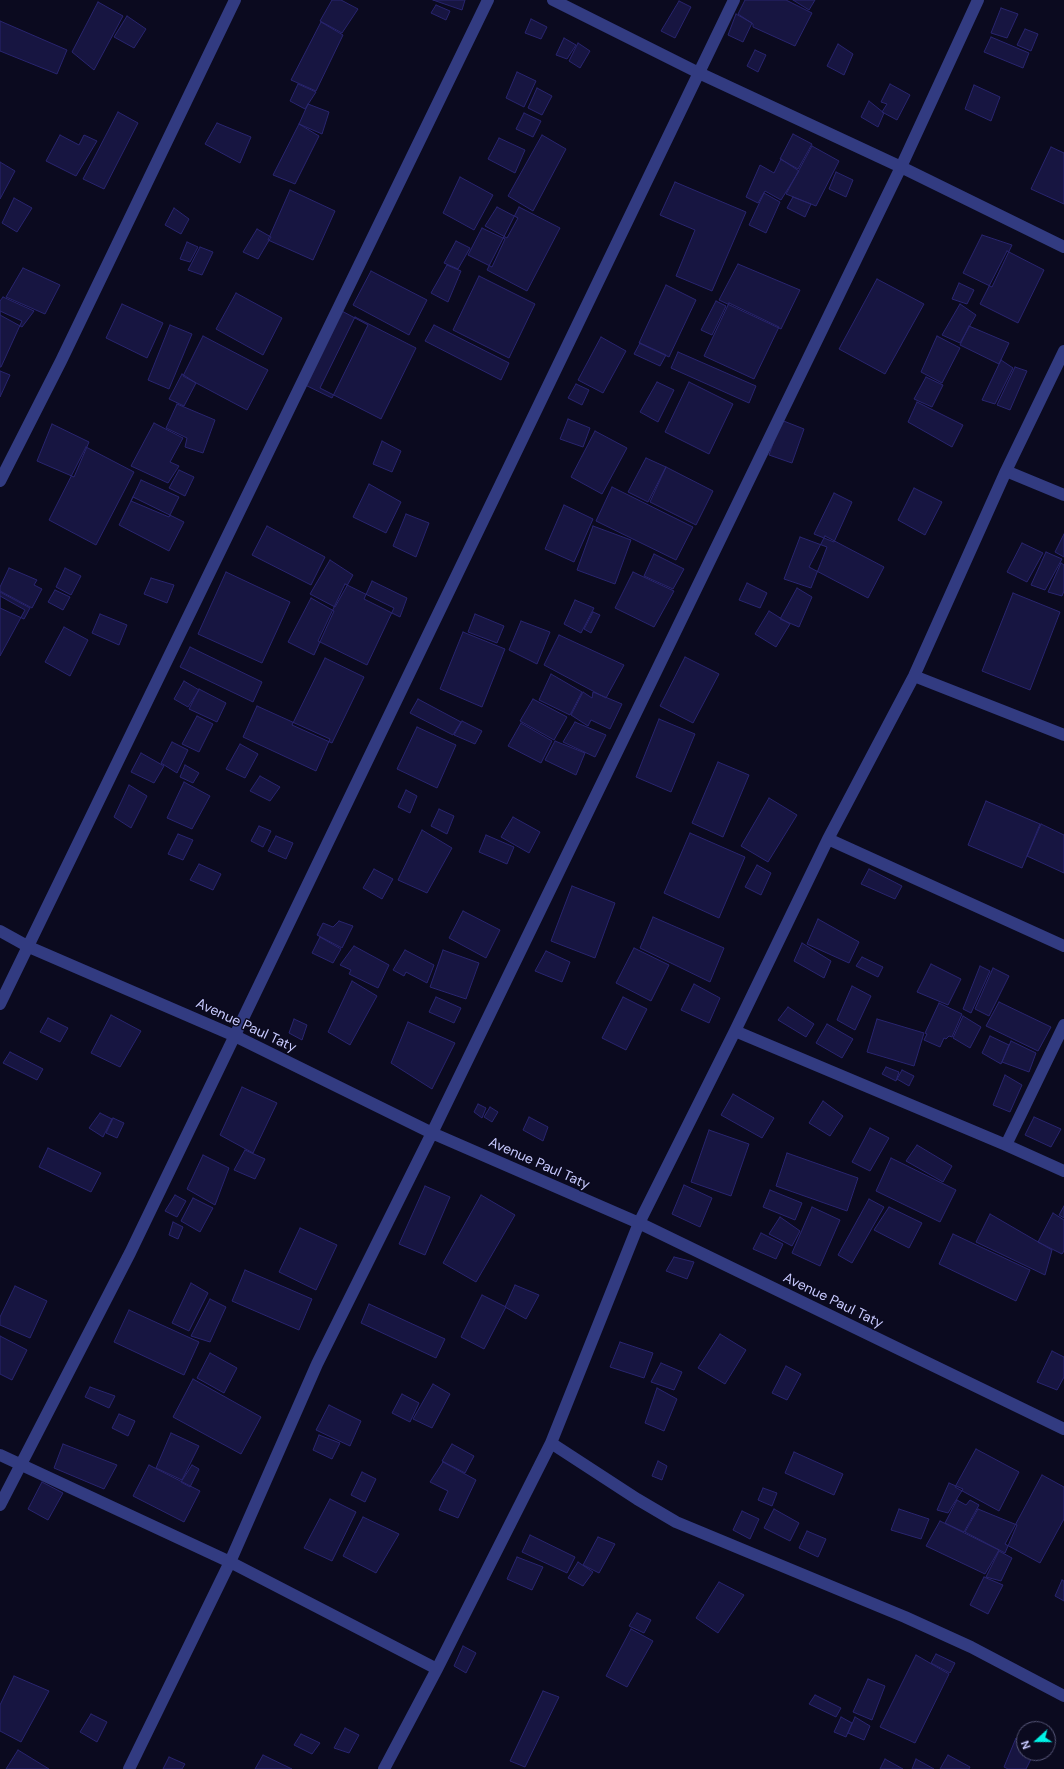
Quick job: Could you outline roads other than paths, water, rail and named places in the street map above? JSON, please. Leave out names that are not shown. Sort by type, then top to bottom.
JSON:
[{"type":"street","points":[[0,481],[61,361],[235,0]]},
{"type":"street","points":[[0,1004],[488,0]]},
{"type":"street","points":[[553,0],[699,73],[900,167],[1064,247]]},
{"type":"street","points":[[0,1505],[130,1252],[734,0]]},
{"type":"street","points":[[129,1769],[230,1562],[317,1364],[432,1133],[900,167],[978,0]]},
{"type":"street","points":[[384,1769],[437,1669],[551,1443],[639,1224],[828,839],[914,676],[1006,471],[1064,351]]},
{"type":"street","points":[[1006,471],[1064,495]]},
{"type":"street","points":[[914,676],[1064,735]]},
{"type":"street","points":[[828,839],[1064,946]]},
{"type":"street","name":"Avenue Paul Taty","points":[[0,931],[29,947],[235,1036],[432,1133],[639,1224],[1064,1429]]},
{"type":"street","points":[[1006,1144],[1064,1025]]},
{"type":"street","points":[[735,1030],[1006,1144],[1064,1171]]},
{"type":"street","points":[[551,1443],[637,1499],[676,1522],[905,1617],[971,1647],[1064,1696]]},
{"type":"street","points":[[0,1455],[230,1562],[437,1669]]}]
